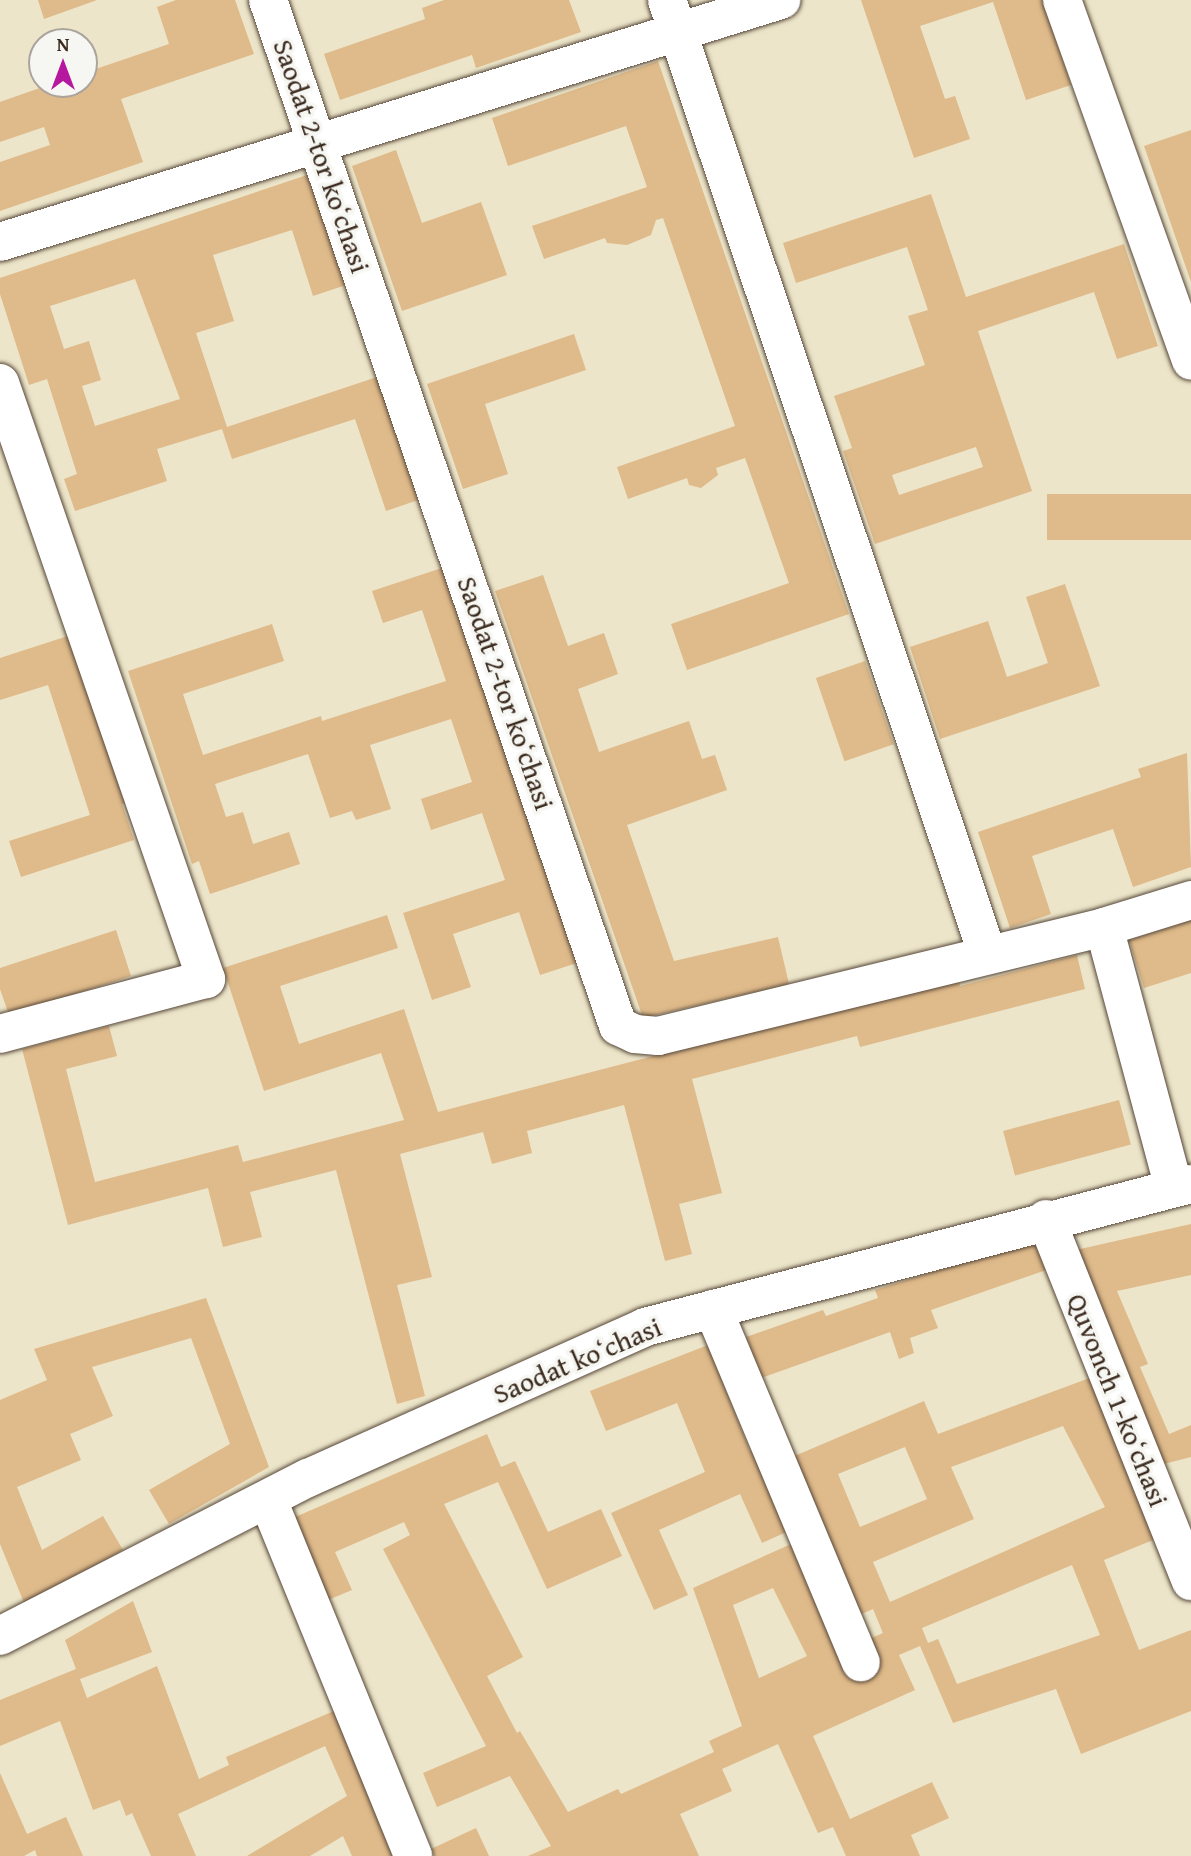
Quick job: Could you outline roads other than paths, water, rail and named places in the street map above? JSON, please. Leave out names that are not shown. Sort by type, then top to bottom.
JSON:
[{"type":"street","name":"Saodat 2-tor koʻchasi","points":[[268,0],[618,1026],[635,1034],[658,1036],[986,953]]},
{"type":"street","points":[[0,242],[319,144],[672,17],[781,0]]},
{"type":"street","points":[[1062,0],[1191,361]]},
{"type":"street","points":[[672,17],[986,953],[1104,927],[1191,900]]},
{"type":"street","points":[[0,383],[206,979],[0,1034]]},
{"type":"street","points":[[1104,927],[1182,1186]]},
{"type":"street","name":"Saodat koʻchasi","points":[[0,1636],[308,1478],[645,1327],[1046,1219],[1182,1186]]},
{"type":"street","name":"Quvonch 1-koʻchasi","points":[[1046,1219],[1191,1581]]},
{"type":"street","points":[[713,1309],[861,1662]]},
{"type":"street","points":[[268,1500],[413,1856]]}]
